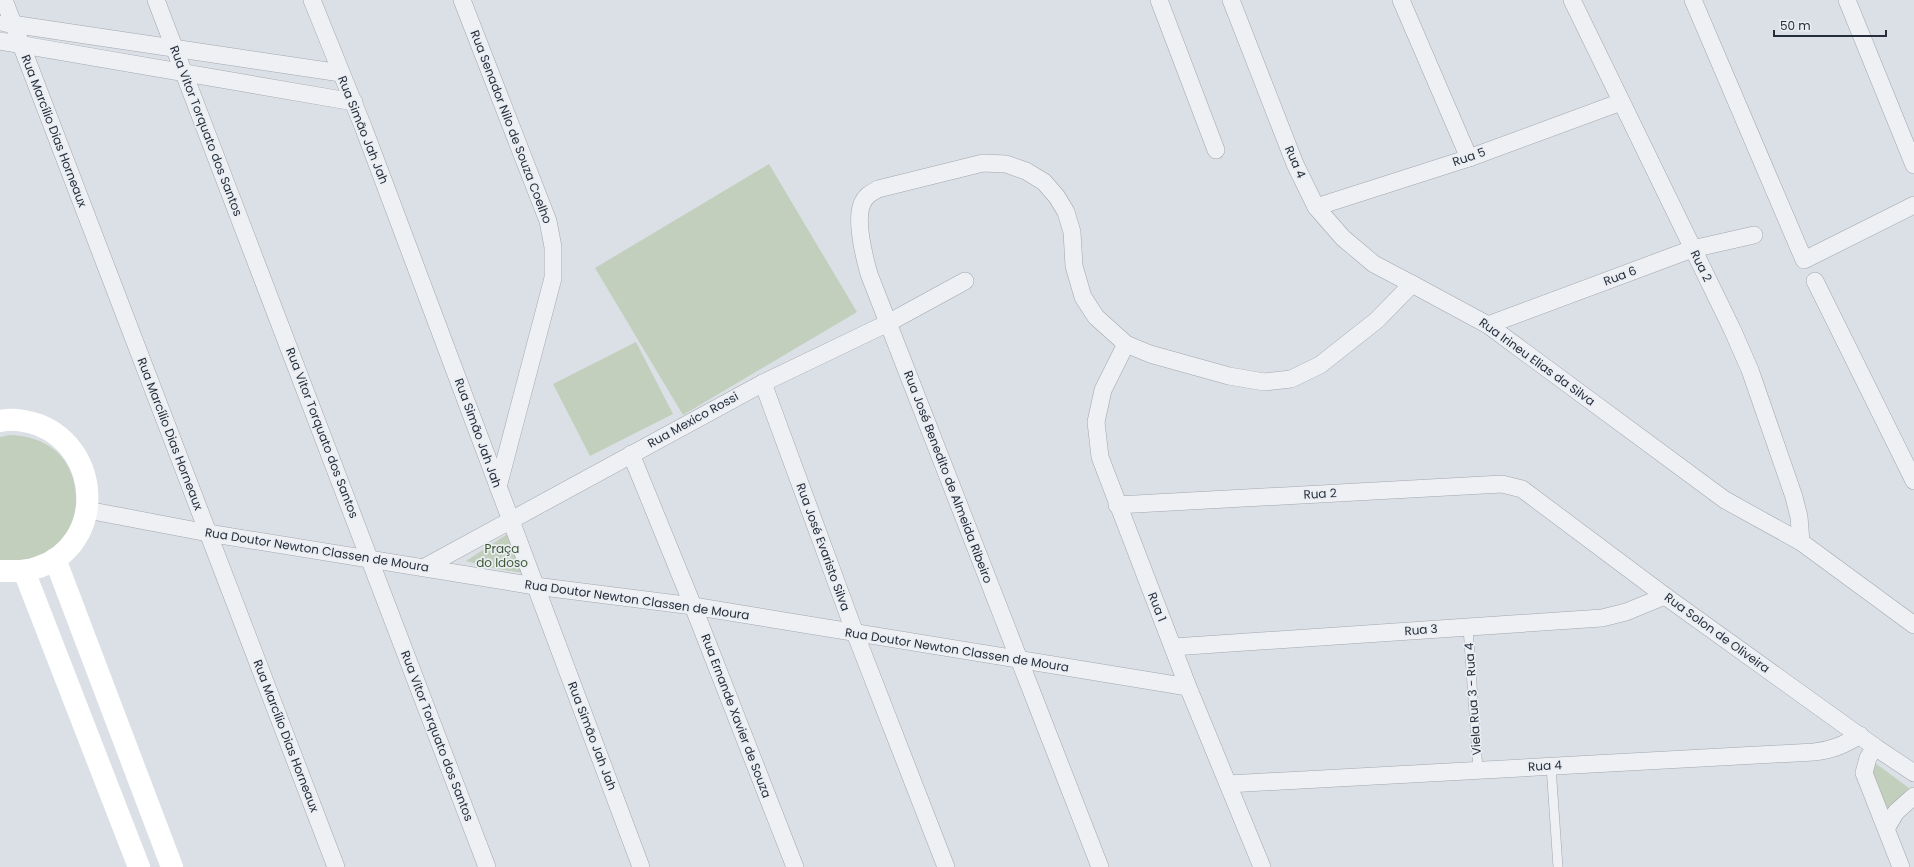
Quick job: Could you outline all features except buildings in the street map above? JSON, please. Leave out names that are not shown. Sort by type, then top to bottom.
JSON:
[{"type":"main road","points":[[0,571],[24,571],[40,567],[55,560],[70,546],[81,529],[87,510],[88,486],[81,464],[68,444],[49,429],[27,421],[1,417]]},
{"type":"main road","points":[[55,560],[172,867]]},
{"type":"main road","points":[[24,571],[139,867]]},
{"type":"street","name":"Rua Marcílio Dias Horneaux","points":[[4,0],[7,23],[21,44],[336,867]]},
{"type":"street","name":"Rua Vitor Torquato dos Santos","points":[[156,0],[174,49],[186,74],[487,867]]},
{"type":"street","name":"Rua Simão Jah Jah","points":[[312,0],[354,102],[641,867]]},
{"type":"street","name":"Rua Senador Nilo de Souza Coelho","points":[[462,0],[548,221],[553,247],[553,278],[498,487]]},
{"type":"street","points":[[1160,0],[1216,150]]},
{"type":"street","name":"Rua 4","points":[[1231,0],[1295,164],[1316,207],[1343,238],[1374,264],[1412,284]]},
{"type":"street","points":[[1401,0],[1469,158]]},
{"type":"street","name":"Rua 2","points":[[1572,0],[1732,329],[1750,370],[1794,497],[1799,517],[1801,542]]},
{"type":"street","points":[[1693,0],[1804,260],[1914,205]]},
{"type":"street","points":[[1847,0],[1914,165]]},
{"type":"street","points":[[7,23],[341,73]]},
{"type":"street","points":[[0,41],[354,102]]},
{"type":"street","name":"Rua 5","points":[[1316,207],[1469,158],[1621,102]]},
{"type":"street","name":"Rua José Benedito de Almeida Ribeiro","points":[[1100,867],[869,274],[864,257],[859,214],[862,202],[869,194],[878,189],[982,163],[1006,164],[1026,171],[1044,182],[1057,197],[1066,212],[1072,232],[1074,266],[1083,297],[1096,318],[1126,344]]},
{"type":"street","name":"Rua 6","points":[[1488,325],[1692,248],[1754,235]]},
{"type":"street","name":"Rua Mexico Rossi","points":[[425,567],[510,519],[763,382],[888,323],[965,281]]},
{"type":"street","points":[[1815,281],[1914,481]]},
{"type":"street","points":[[1126,344],[1150,354],[1229,376],[1264,382],[1291,379],[1320,365],[1371,324],[1412,284]]},
{"type":"street","name":"Rua Irineu Elias da Silva","points":[[1412,284],[1488,325],[1725,500],[1801,542],[1914,625]]},
{"type":"street","name":"Rua 1","points":[[1126,344],[1103,390],[1096,422],[1100,457],[1117,505],[1188,687],[1262,867]]},
{"type":"street","name":"Rua José Evaristo Silva","points":[[763,382],[855,633],[946,867]]},
{"type":"street","name":"Rua Ernande Xavier de Souza","points":[[632,454],[795,867]]},
{"type":"street","name":"Rua 2","points":[[1117,505],[1502,484],[1522,489]]},
{"type":"street","name":"Rua Solon de Oliveira","points":[[1522,489],[1665,596],[1875,747],[1914,773]]},
{"type":"street","name":"Rua Doutor Newton Classen de Moura","points":[[87,510],[208,533],[535,586],[693,606],[1019,661],[1188,687]]},
{"type":"street","name":"Rua 3","points":[[1173,647],[1602,618],[1626,612],[1665,596]]},
{"type":"street","name":"Rua 4","points":[[1228,784],[1814,752],[1831,750],[1860,736]]},
{"type":"street","points":[[1875,747],[1868,758],[1864,773],[1901,867]]},
{"type":"street","points":[[1886,827],[1896,812],[1914,796]]},
{"type":"lane","name":"Viela Rua 3 - Rua 4","points":[[1468,627],[1478,770]]},
{"type":"lane","points":[[1551,766],[1558,867]]},
{"type":"green space","points":[[769,164],[857,312],[683,415],[595,268]]},
{"type":"green space","points":[[636,342],[673,414],[590,456],[553,384]]},
{"type":"green space","points":[[10,435],[36,439],[47,444],[56,451],[70,470],[76,496],[75,514],[65,535],[47,553],[27,561],[0,561],[0,437]]},
{"type":"green space","name":"Praça do Idoso","points":[[509,533],[523,573],[492,568],[466,561]]},
{"type":"green space","points":[[1875,763],[1909,788],[1885,814],[1868,770]]}]
